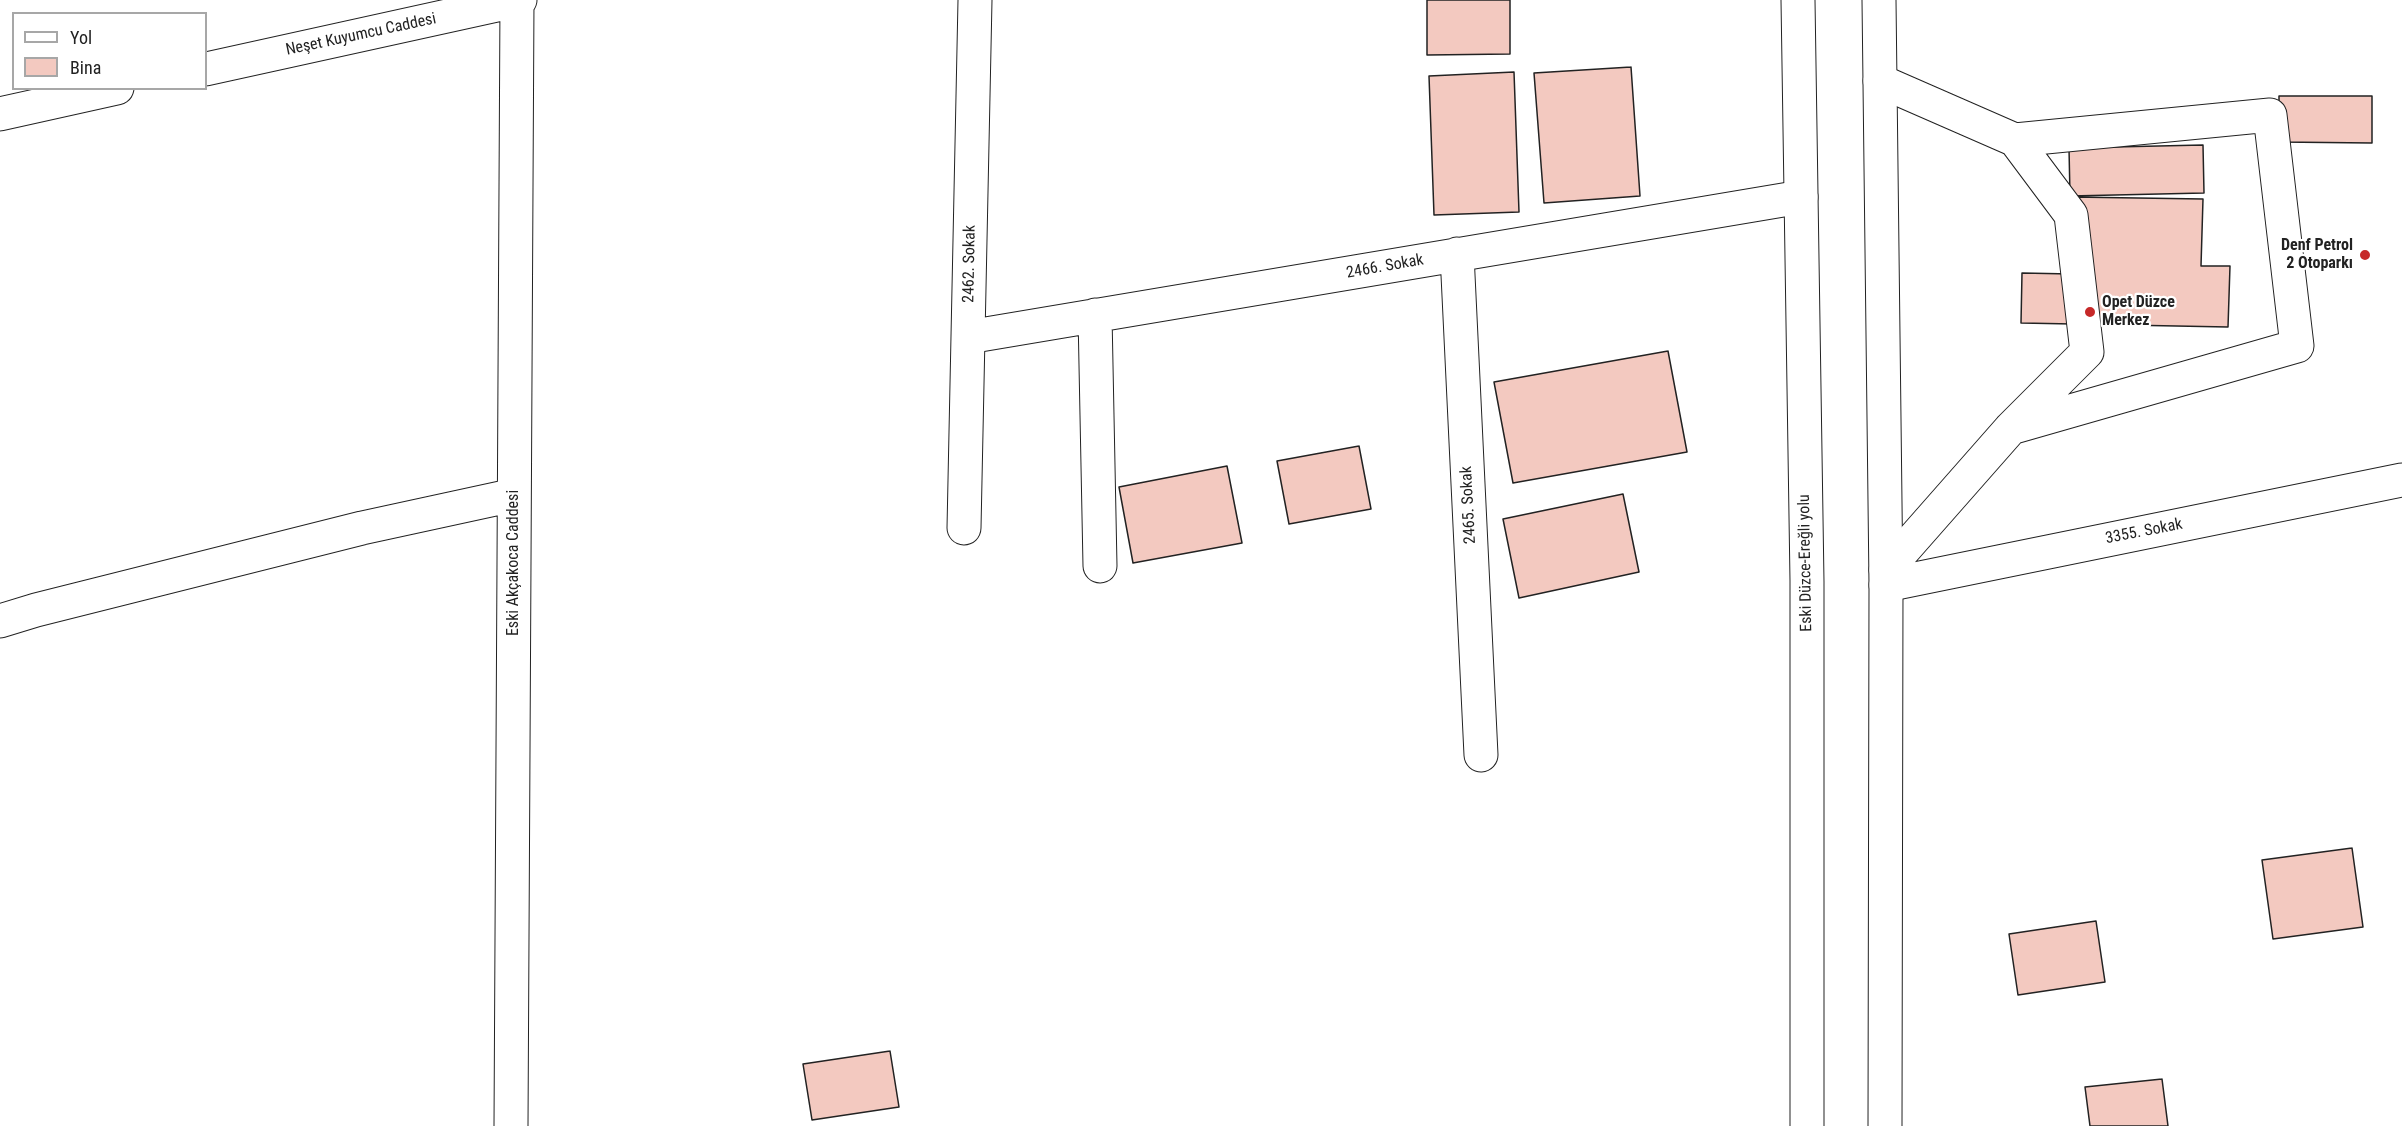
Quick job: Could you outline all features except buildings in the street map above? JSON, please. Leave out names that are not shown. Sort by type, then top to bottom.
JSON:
[{"type":"street","name":"Neşet Kuyumcu Caddesi","points":[[207,69],[518,0]]},
{"type":"street","name":"Eski Akçakoca Caddesi","points":[[511,1126],[518,0]]},
{"type":"street","name":"2462. Sokak","points":[[964,528],[975,0]]},
{"type":"street","name":"Eski Düzce-Ereğli yolu","points":[[1798,0],[1807,581],[1807,1126]]},
{"type":"street","points":[[1879,0],[1886,577],[1885,1126]]},
{"type":"street","points":[[1880,81],[2015,140],[2270,116],[2297,346],[2011,428]]},
{"type":"street","points":[[0,114],[108,90]]},
{"type":"street","points":[[1886,577],[2011,428],[2087,352],[2071,215],[2015,140]]},
{"type":"street","name":"2466. Sokak","points":[[968,337],[1801,197]]},
{"type":"street","name":"2465. Sokak","points":[[1458,254],[1481,755]]},
{"type":"street","points":[[1095,315],[1100,566]]},
{"type":"street","name":"3355. Sokak","points":[[1886,577],[2402,480]]},
{"type":"street","points":[[0,621],[362,528],[514,495]]},
{"type":"place","name":"Denf Petrol 2 Otoparkı","points":[[2365,255]]},
{"type":"place","name":"Opet Düzce Merkez","points":[[2090,312]]}]
